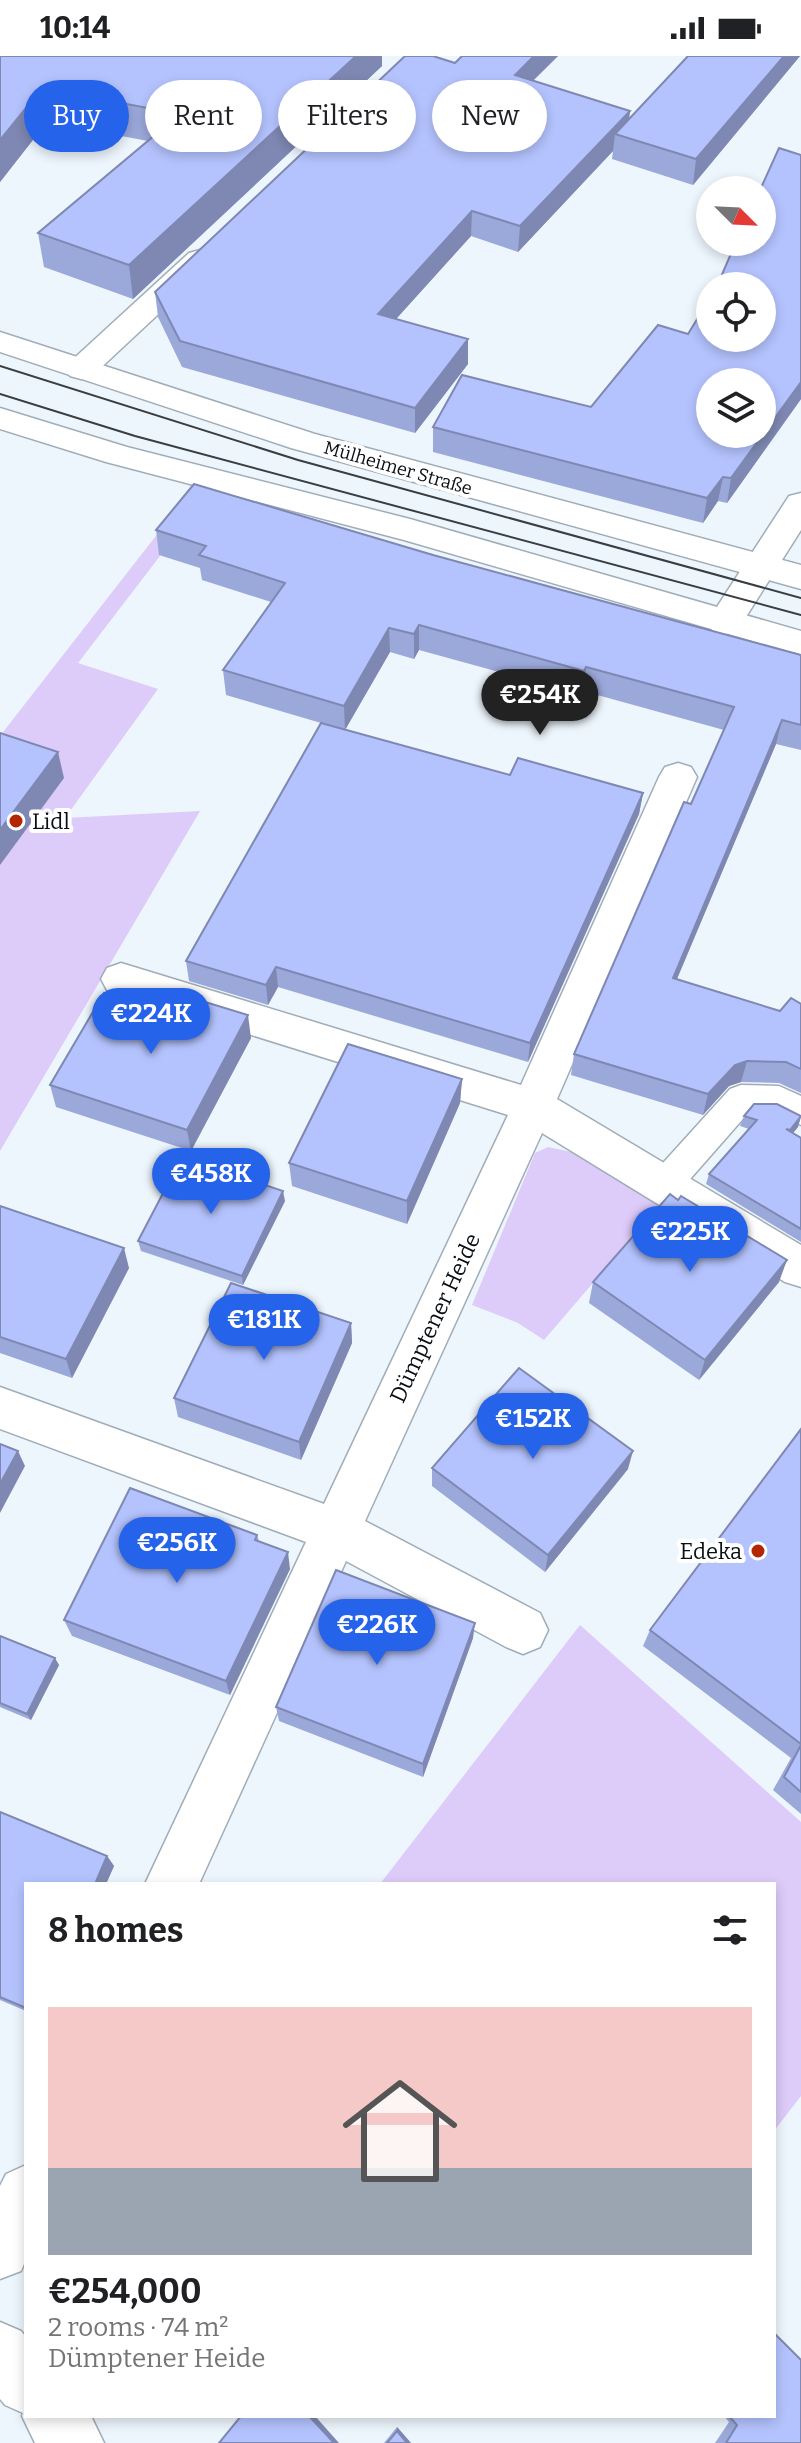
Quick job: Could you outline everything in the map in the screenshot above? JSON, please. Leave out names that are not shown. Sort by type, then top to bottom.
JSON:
[{"type":"street","points":[[81,369],[222,238]]},
{"type":"street","name":"Mülheimer Straße","points":[[0,342],[303,441],[801,577]]},
{"type":"street","points":[[0,418],[118,455],[341,511],[801,643]]},
{"type":"street","points":[[725,622],[801,504]]},
{"type":"street","name":"Dümptener Heide","points":[[173,1882],[533,1106],[678,777]]},
{"type":"street","points":[[121,979],[533,1106],[801,1268]]},
{"type":"street","points":[[0,1408],[337,1531],[523,1630]]},
{"type":"street","points":[[0,2250],[24,2198]]},
{"type":"street","points":[[0,2352],[24,2382]]},
{"type":"street","points":[[54,2418],[74,2443]]},
{"type":"lane","points":[[665,1184],[741,1098],[779,1099],[801,1112]]},
{"type":"shaded area","points":[[180,505],[196,509],[78,663],[158,689],[65,818],[200,811],[0,1151],[0,736]]},
{"type":"shaded area","points":[[548,1147],[576,1153],[660,1205],[544,1340],[518,1323],[472,1305],[535,1153]]},
{"type":"shaded area","points":[[580,1625],[801,1822],[801,2096],[776,2128],[776,1882],[382,1882]]},
{"type":"building","points":[[0,56],[356,56],[330,80],[278,80],[278,128],[262,143],[262,80],[145,80],[145,107],[129,104],[129,80],[24,80],[24,110],[0,140]]},
{"type":"building","points":[[405,56],[433,56],[455,63],[462,56],[534,56],[515,75],[531,80],[432,80],[432,152],[547,152],[547,85],[630,111],[520,226],[472,211],[378,314],[468,339],[415,408],[180,341],[155,292],[303,152],[416,152],[416,80],[380,80]]},
{"type":"building","points":[[688,56],[784,56],[696,159],[615,134]]},
{"type":"building","points":[[145,143],[145,152],[252,152],[129,265],[38,233]]},
{"type":"building","points":[[779,148],[801,155],[801,382],[776,416],[776,368],[696,368],[696,448],[753,448],[731,478],[723,477],[707,498],[433,427],[462,375],[591,407],[658,325],[688,334],[696,321],[696,352],[776,352],[776,272],[723,272],[730,256],[776,256],[776,176],[766,176]]},
{"type":"building","points":[[194,484],[433,555],[801,655],[801,725],[782,720],[673,978],[780,1011],[791,998],[801,1004],[801,1069],[786,1062],[747,1061],[735,1065],[708,1094],[574,1054],[684,802],[691,804],[734,707],[586,667],[584,671],[419,625],[414,634],[389,628],[344,706],[223,670],[285,583],[199,555],[206,546],[156,530]]},
{"type":"building","points":[[321,723],[510,775],[518,758],[643,793],[530,1043],[276,967],[266,985],[186,961]]},
{"type":"building","points":[[0,733],[58,752],[0,830]]},
{"type":"building","points":[[166,990],[248,1015],[187,1130],[50,1085],[104,993],[155,1009]]},
{"type":"building","points":[[348,1044],[462,1079],[407,1201],[289,1163]]},
{"type":"building","points":[[754,1104],[777,1104],[801,1116],[790,1130],[786,1129],[801,1138],[801,1229],[709,1174],[757,1120],[744,1116]]},
{"type":"building","points":[[182,1157],[283,1191],[242,1276],[138,1241]]},
{"type":"building","points":[[670,1194],[678,1200],[681,1196],[787,1260],[705,1360],[593,1282]]},
{"type":"building","points":[[0,1206],[124,1248],[66,1359],[0,1337]]},
{"type":"building","points":[[231,1283],[351,1323],[299,1442],[174,1398]]},
{"type":"building","points":[[519,1368],[633,1451],[548,1555],[432,1468]]},
{"type":"building","name":"Edeka","points":[[801,1429],[801,1744],[650,1630]]},
{"type":"building","points":[[0,1444],[18,1451],[0,1484]]},
{"type":"building","points":[[130,1488],[257,1535],[255,1540],[288,1552],[226,1681],[64,1620]]},
{"type":"building","points":[[336,1570],[475,1623],[423,1764],[276,1707]]},
{"type":"building","points":[[0,1636],[55,1658],[27,1714],[0,1703]]},
{"type":"building","points":[[801,1745],[801,1792],[784,1777]]},
{"type":"building","points":[[0,1812],[107,1856],[96,1882],[24,1882],[24,2007],[0,1997]]},
{"type":"building","points":[[776,2335],[801,2360],[801,2443],[726,2443],[737,2425],[731,2418],[776,2418]]},
{"type":"building","points":[[239,2418],[311,2418],[334,2443],[219,2443]]},
{"type":"building","points":[[397,2431],[407,2443],[387,2443]]},
{"type":"tram line","points":[[0,366],[298,460],[801,598]]},
{"type":"tram line","points":[[0,394],[135,436],[801,615]]},
{"type":"place","name":"Lidl","points":[[16,821]]},
{"type":"place","name":"Edeka","points":[[758,1551]]}]
